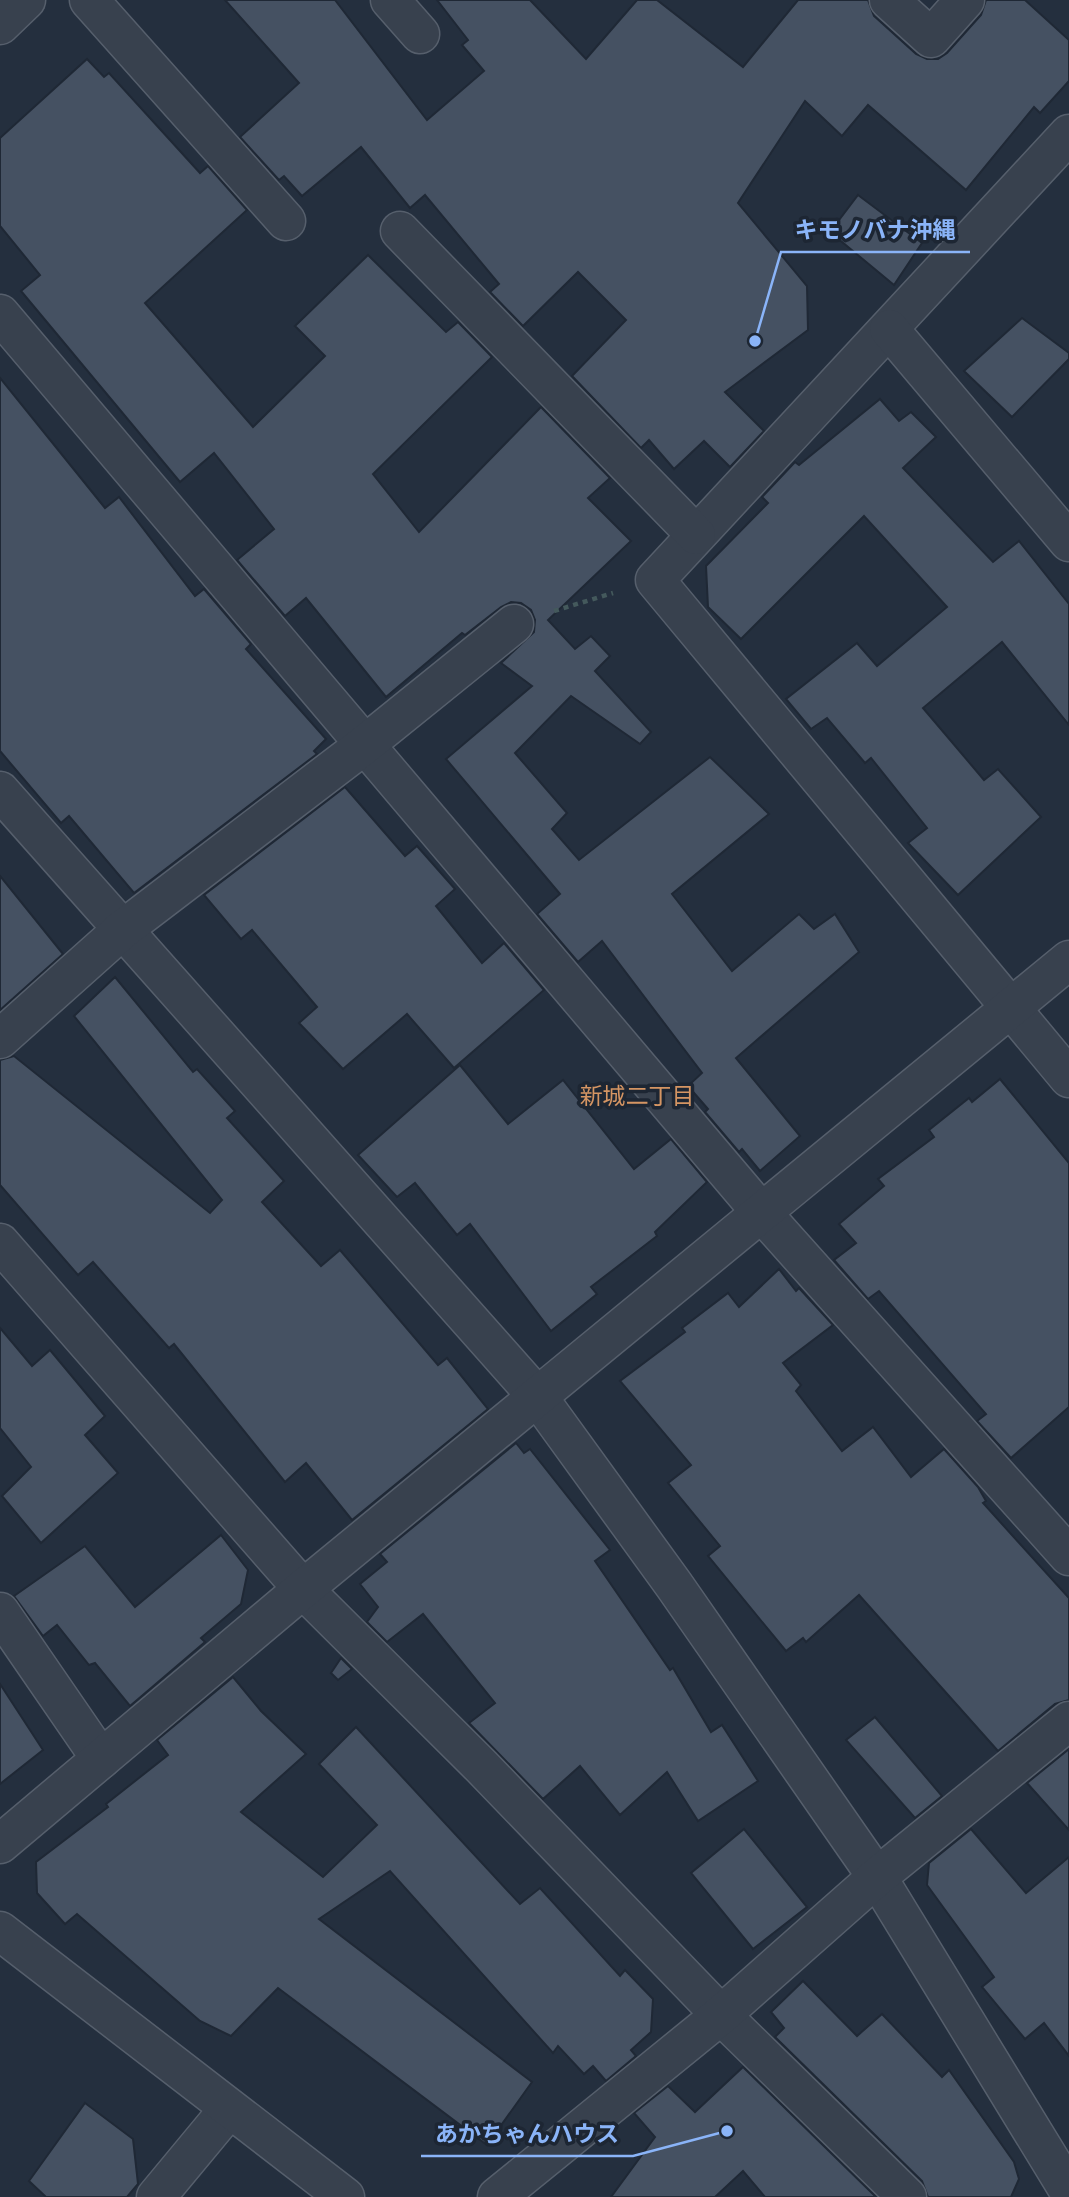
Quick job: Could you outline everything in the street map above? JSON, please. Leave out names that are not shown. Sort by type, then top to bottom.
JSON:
[{"type":"street","points":[[0,25],[26,0]]},
{"type":"street","points":[[89,0],[286,221]]},
{"type":"street","points":[[390,0],[420,34]]},
{"type":"street","points":[[889,0],[931,38],[965,0]]},
{"type":"street","points":[[1069,134],[655,580],[1069,1078]]},
{"type":"street","points":[[400,231],[696,535]]},
{"type":"street","points":[[0,314],[363,746],[761,1212],[1069,1556]]},
{"type":"street","points":[[889,329],[1069,542]]},
{"type":"street","points":[[0,1039],[122,930],[363,746],[514,624]]},
{"type":"street","points":[[0,791],[537,1396],[674,1585],[877,1877],[1069,2191],[1061,2197]]},
{"type":"street","points":[[0,1844],[303,1589],[1069,960]]},
{"type":"street","points":[[0,1243],[303,1589],[482,1767],[721,2015],[907,2197]]},
{"type":"street","points":[[0,1612],[101,1759]]},
{"type":"street","points":[[497,2197],[721,2015],[877,1877],[1069,1721]]},
{"type":"street","points":[[0,1931],[345,2197]]},
{"type":"street","points":[[156,2197],[229,2109]]},
{"type":"path","points":[[514,624],[655,580]]},
{"type":"building","points":[[225,0],[335,0],[427,120],[484,71],[462,45],[468,40],[437,0],[530,0],[586,59],[637,0],[657,0],[743,67],[798,0],[868,0],[874,16],[916,54],[927,59],[938,59],[947,53],[981,15],[986,0],[1025,0],[1069,40],[1069,81],[1040,113],[1034,107],[966,190],[868,105],[842,136],[805,101],[738,203],[807,286],[808,330],[725,392],[764,431],[730,467],[704,441],[674,469],[649,440],[641,448],[572,376],[626,320],[578,272],[523,326],[490,292],[499,284],[425,195],[410,208],[361,147],[302,196],[284,176],[279,180],[240,137],[299,83]]},
{"type":"building","points":[[87,59],[104,77],[109,73],[200,173],[208,166],[247,210],[145,303],[253,427],[325,356],[295,326],[368,255],[446,332],[458,322],[492,357],[373,474],[419,532],[541,407],[610,478],[588,498],[631,541],[548,620],[575,649],[591,636],[610,656],[595,671],[651,732],[640,744],[571,696],[515,753],[567,813],[552,829],[579,860],[710,757],[769,814],[672,894],[732,971],[799,914],[814,929],[835,914],[859,952],[736,1058],[800,1136],[760,1171],[742,1149],[739,1152],[705,1112],[708,1109],[688,1086],[702,1073],[602,941],[578,962],[537,914],[560,894],[446,759],[532,686],[501,663],[534,632],[535,620],[531,610],[521,603],[511,602],[501,607],[465,635],[462,633],[386,697],[306,598],[285,616],[237,560],[274,529],[214,453],[180,482],[21,291],[40,275],[0,226],[0,138]]},
{"type":"building","points":[[858,195],[922,243],[894,285],[830,232]]},
{"type":"building","points":[[1022,318],[1069,353],[1069,359],[1012,417],[964,371]]},
{"type":"building","points":[[0,378],[105,508],[119,497],[195,596],[204,589],[251,644],[246,649],[326,739],[314,751],[317,754],[134,893],[69,816],[61,823],[0,751]]},
{"type":"building","points":[[880,399],[899,421],[911,412],[936,437],[903,468],[993,562],[1019,541],[1069,604],[1069,725],[1002,642],[923,708],[984,780],[998,769],[1041,817],[958,895],[908,843],[927,828],[871,758],[865,763],[827,718],[811,729],[786,699],[857,643],[877,666],[947,607],[864,516],[741,639],[708,607],[706,566],[768,503],[762,497],[795,462],[799,465]]},
{"type":"building","points":[[345,787],[405,856],[417,846],[455,889],[436,906],[482,963],[504,943],[544,990],[454,1068],[407,1014],[343,1069],[299,1023],[317,1007],[252,930],[241,939],[204,895]]},
{"type":"building","points":[[0,876],[63,954],[0,1010]]},
{"type":"building","points":[[115,977],[193,1072],[197,1069],[235,1111],[227,1118],[284,1181],[262,1202],[321,1266],[340,1250],[438,1365],[447,1358],[488,1409],[352,1520],[306,1463],[285,1482],[174,1344],[169,1348],[93,1262],[78,1275],[0,1185],[0,1060],[14,1056],[210,1213],[222,1200],[74,1016]]},
{"type":"building","points":[[460,1065],[508,1124],[563,1080],[634,1169],[671,1139],[707,1182],[655,1232],[657,1236],[591,1287],[597,1294],[551,1331],[470,1224],[457,1235],[415,1183],[397,1197],[358,1155]]},
{"type":"building","points":[[1000,1079],[1069,1163],[1069,1407],[1011,1458],[977,1421],[986,1414],[879,1291],[868,1299],[834,1260],[856,1243],[839,1224],[884,1186],[878,1179],[934,1137],[929,1130],[969,1098],[972,1102]]},
{"type":"building","points":[[779,1269],[796,1291],[799,1288],[833,1325],[783,1363],[801,1385],[796,1391],[842,1451],[873,1427],[911,1477],[944,1449],[978,1487],[986,1501],[983,1503],[1069,1598],[1069,1700],[1055,1704],[998,1751],[859,1595],[806,1642],[803,1638],[786,1651],[708,1556],[720,1546],[668,1483],[691,1465],[620,1381],[685,1332],[682,1328],[728,1293],[739,1307]]},
{"type":"building","points":[[0,1328],[32,1366],[50,1350],[105,1416],[85,1435],[118,1473],[41,1543],[2,1496],[31,1467],[0,1428]]},
{"type":"building","points":[[516,1443],[524,1453],[530,1449],[610,1550],[595,1561],[670,1670],[673,1668],[711,1732],[722,1725],[758,1781],[698,1821],[667,1772],[620,1815],[580,1766],[543,1799],[469,1723],[495,1703],[423,1614],[387,1642],[367,1622],[378,1607],[360,1584],[387,1562],[380,1554]]},
{"type":"building","points":[[221,1535],[248,1570],[241,1604],[201,1638],[205,1642],[130,1706],[95,1663],[89,1665],[57,1625],[43,1636],[14,1596],[85,1546],[135,1607]]},
{"type":"building","points":[[341,1658],[352,1669],[338,1680],[331,1673]]},
{"type":"building","points":[[233,1677],[261,1711],[306,1754],[241,1812],[323,1877],[377,1825],[319,1764],[356,1727],[520,1904],[540,1888],[620,1976],[625,1970],[653,1999],[651,2032],[631,2050],[636,2056],[606,2081],[593,2066],[584,2074],[558,2046],[553,2053],[390,1871],[319,1919],[532,2082],[487,2145],[278,1988],[231,2036],[200,2021],[77,1914],[65,1924],[37,1893],[36,1862],[108,1807],[106,1804],[168,1755],[157,1740]]},
{"type":"building","points":[[0,1684],[43,1750],[0,1784]]},
{"type":"building","points":[[875,1717],[942,1796],[915,1818],[846,1740]]},
{"type":"building","points":[[1069,1749],[1069,1830],[1027,1783]]},
{"type":"building","points":[[744,1829],[807,1907],[753,1949],[691,1873]]},
{"type":"building","points":[[971,1829],[1026,1893],[1069,1857],[1069,2056],[1044,2023],[1025,2039],[982,1987],[994,1977],[927,1885],[929,1863]]},
{"type":"building","points":[[803,1981],[857,2036],[882,2014],[942,2077],[949,2070],[1014,2162],[1019,2179],[1011,2197],[928,2197],[922,2181],[775,2037],[784,2028],[771,2012]]},
{"type":"building","points":[[743,2067],[876,2197],[765,2197],[743,2171],[715,2197],[611,2197],[655,2137],[634,2113],[668,2086],[695,2112]]},
{"type":"building","points":[[85,2103],[133,2139],[138,2184],[127,2197],[46,2197],[29,2181]]},
{"type":"place","name":"キモノバナ沖縄","points":[[755,341]]},
{"type":"place","name":"あかちゃんハウス","points":[[727,2131]]},
{"type":"district","name":"新城二丁目","points":[[637,1095]]}]
